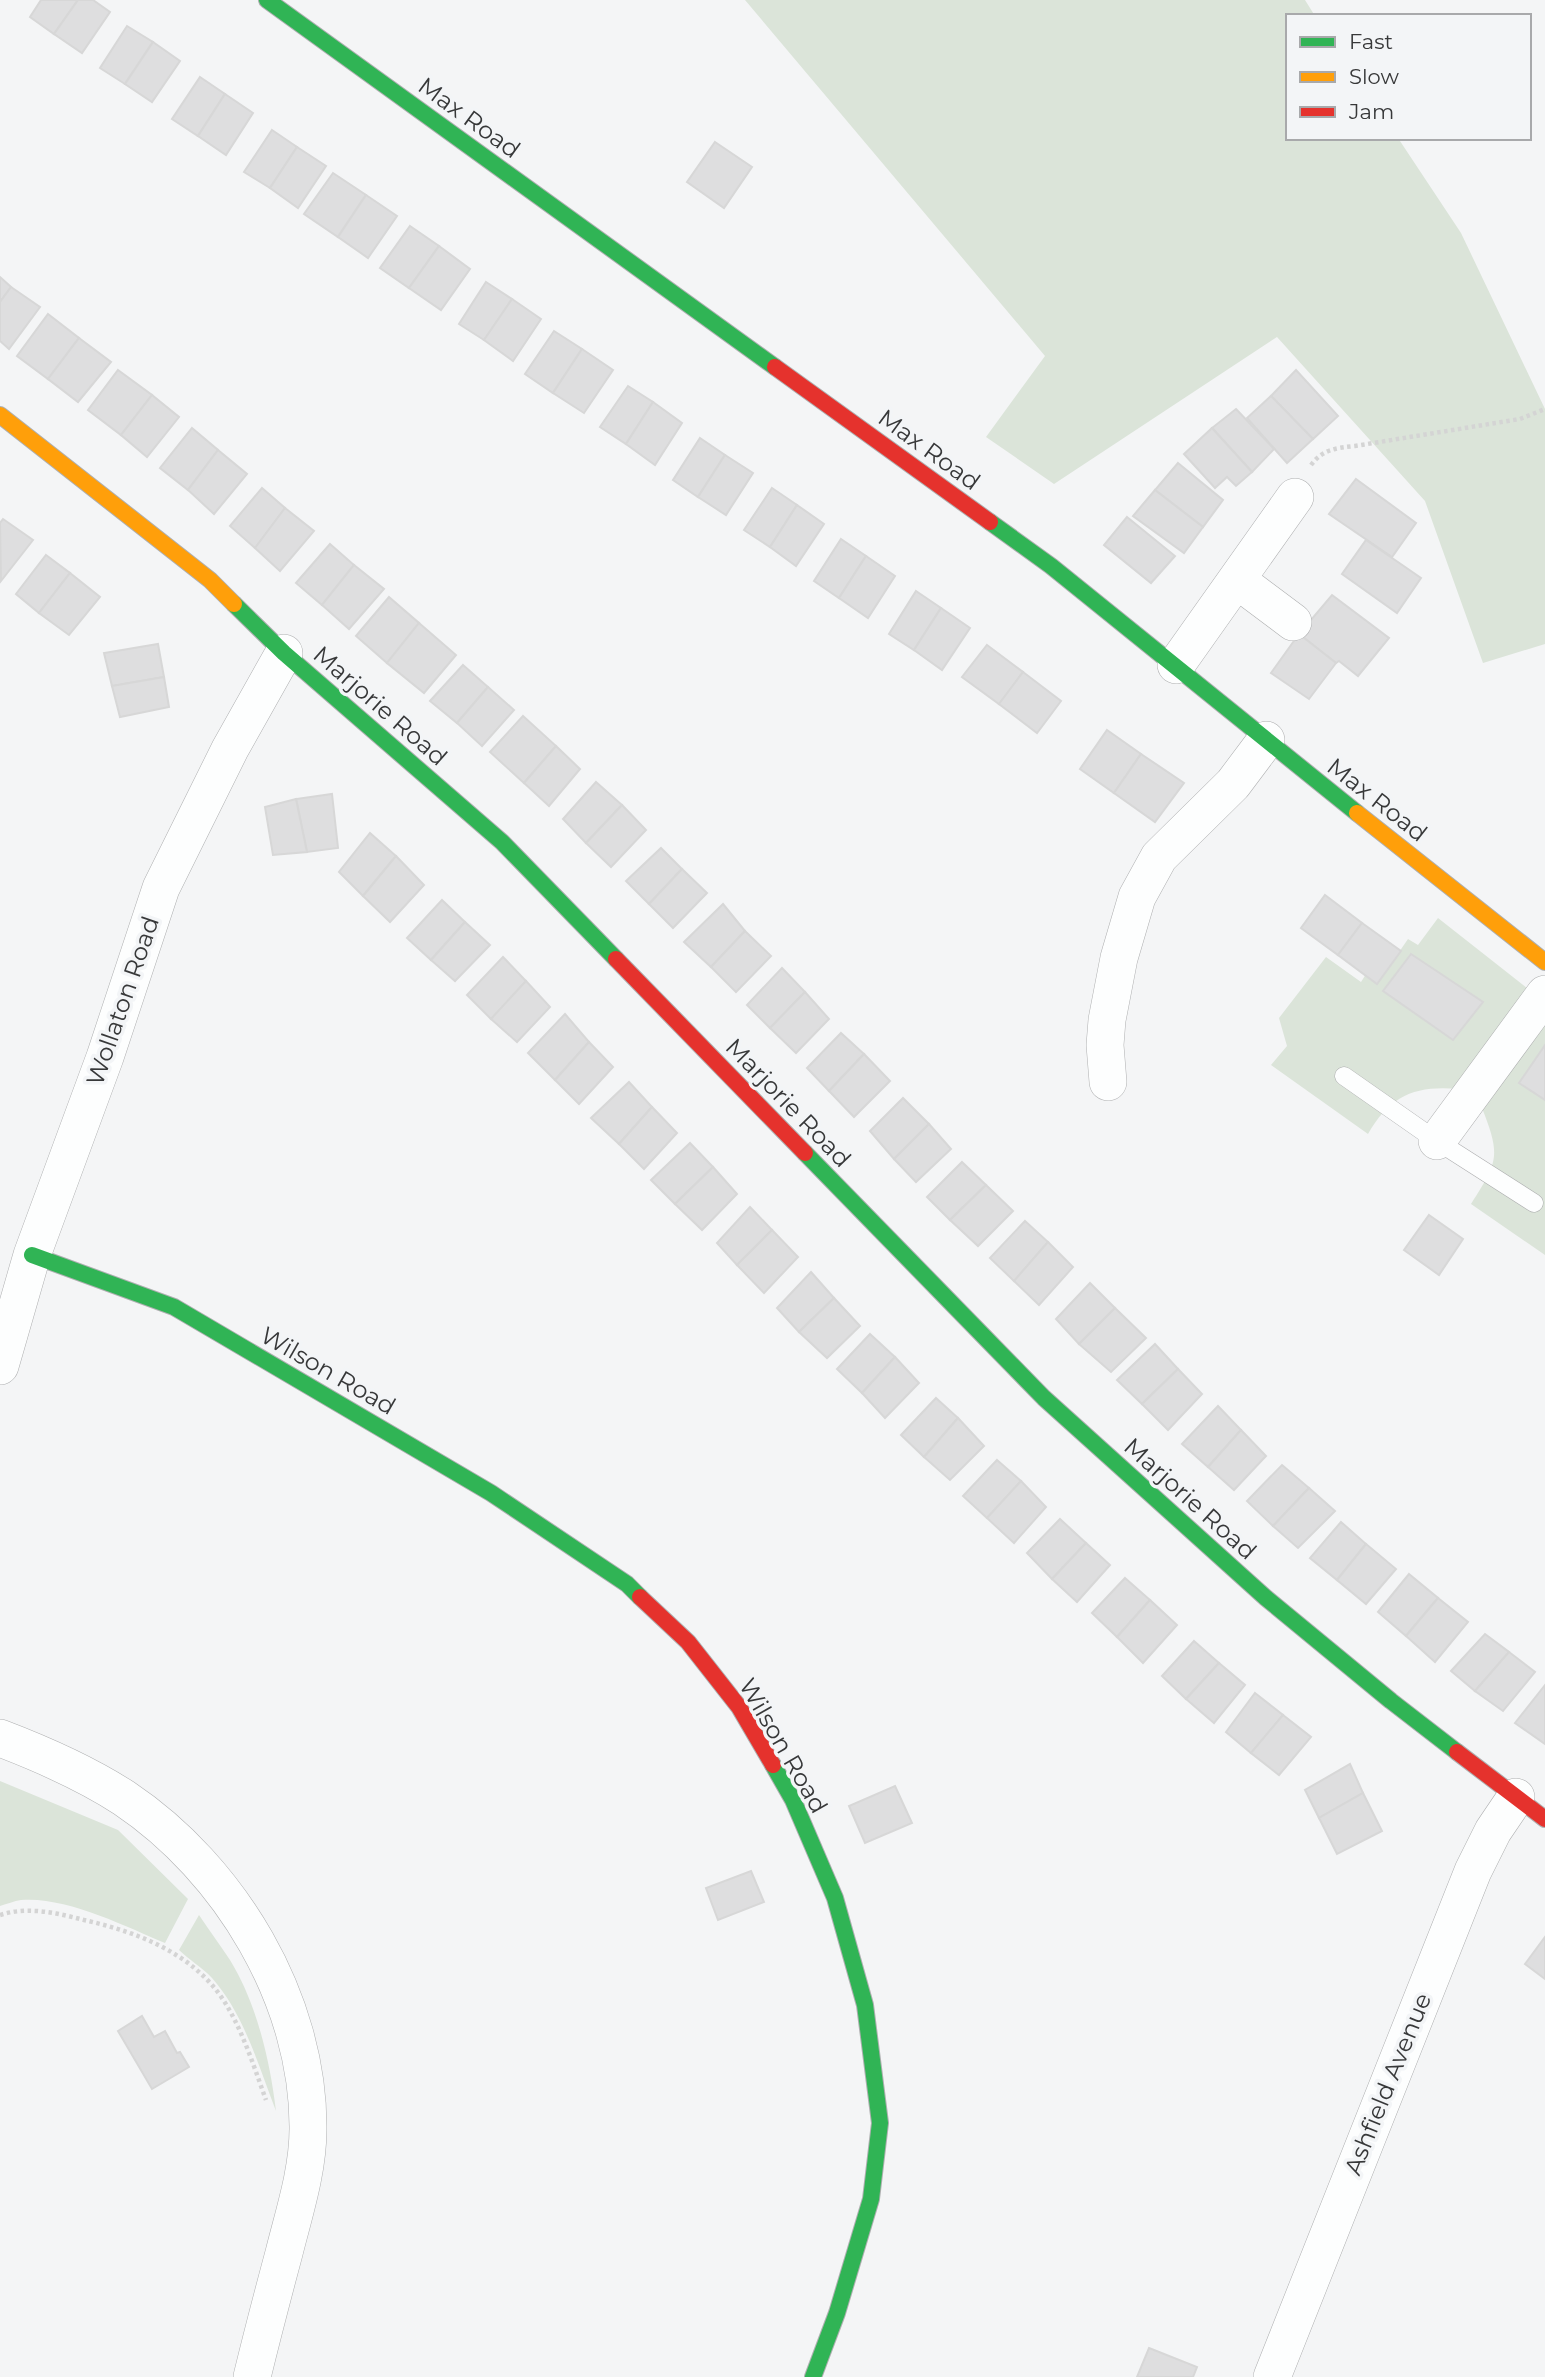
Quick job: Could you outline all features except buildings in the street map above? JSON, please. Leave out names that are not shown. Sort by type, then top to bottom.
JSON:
[{"type":"street","name":"Max Road","points":[[267,0],[1040,558],[1266,740],[1540,949]]},
{"type":"street","name":"Marjorie Road","points":[[0,415],[210,580],[284,653],[502,842],[1045,1398],[1266,1598],[1391,1701],[1545,1819]]},
{"type":"street","points":[[1176,665],[1295,497]]},
{"type":"street","points":[[1237,580],[1293,622]]},
{"type":"street","name":"Wollaton Road","points":[[0,1366],[32,1255],[105,1058],[161,888],[230,749],[284,653]]},
{"type":"street","points":[[1108,1082],[1105,1045],[1107,1020],[1119,958],[1125,892],[1233,784],[1266,740]]},
{"type":"street","points":[[1437,1141],[1545,994]]},
{"type":"street","name":"Wilson Road","points":[[32,1255],[174,1307],[491,1493],[627,1584],[688,1642],[739,1707],[793,1800],[835,1898],[865,2005],[880,2123],[871,2199],[837,2313],[813,2377]]},
{"type":"street","points":[[0,1738],[71,1770],[123,1798],[166,1831],[200,1864],[230,1902],[258,1945],[282,1998],[299,2046],[307,2090],[308,2131],[302,2184],[253,2377]]},
{"type":"street","name":"Ashfield Avenue","points":[[1272,2377],[1473,1871],[1493,1831],[1516,1797]]},
{"type":"lane","points":[[1344,1076],[1437,1141],[1534,1203]]},
{"type":"path","points":[[1295,497],[1300,480],[1311,464],[1332,448],[1520,419],[1545,409]]},
{"type":"path","points":[[0,1915],[30,1910],[103,1924],[163,1947],[186,1961],[203,1975],[224,2002],[239,2029],[270,2110]]},
{"type":"shaded area","points":[[745,0],[1305,0],[1314,14],[1286,14],[1286,140],[1399,140],[1461,233],[1545,409],[1545,644],[1483,663],[1425,501],[1277,337],[1054,484],[986,437],[1045,356]]},
{"type":"shaded area","points":[[1438,918],[1532,992],[1459,1089],[1430,1089],[1406,1095],[1385,1110],[1368,1134],[1271,1065],[1287,1046],[1279,1018],[1326,957],[1361,982],[1373,963],[1386,971],[1408,939],[1418,945]]},
{"type":"shaded area","points":[[1545,1022],[1545,1255],[1471,1204],[1487,1178],[1494,1158],[1492,1137],[1482,1108]]},
{"type":"shaded area","points":[[0,1781],[118,1830],[188,1899],[165,1943],[75,1907],[38,1900],[21,1900],[0,1906]]},
{"type":"shaded area","points":[[199,1915],[230,1960],[248,1995],[266,2053],[276,2111],[250,2041],[233,2008],[212,1978],[179,1950]]},
{"type":"traffic: fast","points":[[267,0],[775,367]]},
{"type":"traffic: fast","points":[[990,522],[1051,566],[1357,813]]},
{"type":"traffic: fast","points":[[234,604],[284,653],[502,842],[616,959]]},
{"type":"traffic: fast","points":[[805,1153],[1044,1398],[1266,1598],[1457,1752]]},
{"type":"traffic: fast","points":[[32,1255],[174,1307],[491,1493],[627,1584],[640,1597]]},
{"type":"traffic: fast","points":[[773,1765],[793,1800],[835,1898],[865,2005],[880,2123],[871,2199],[837,2313],[813,2377]]},
{"type":"traffic: slow","points":[[0,415],[210,580],[234,604]]},
{"type":"traffic: slow","points":[[1357,813],[1545,962]]},
{"type":"traffic: jam","points":[[775,367],[990,522]]},
{"type":"traffic: jam","points":[[616,959],[805,1153]]},
{"type":"traffic: jam","points":[[640,1597],[688,1642],[739,1707],[773,1765]]},
{"type":"traffic: jam","points":[[1457,1752],[1545,1819]]}]
